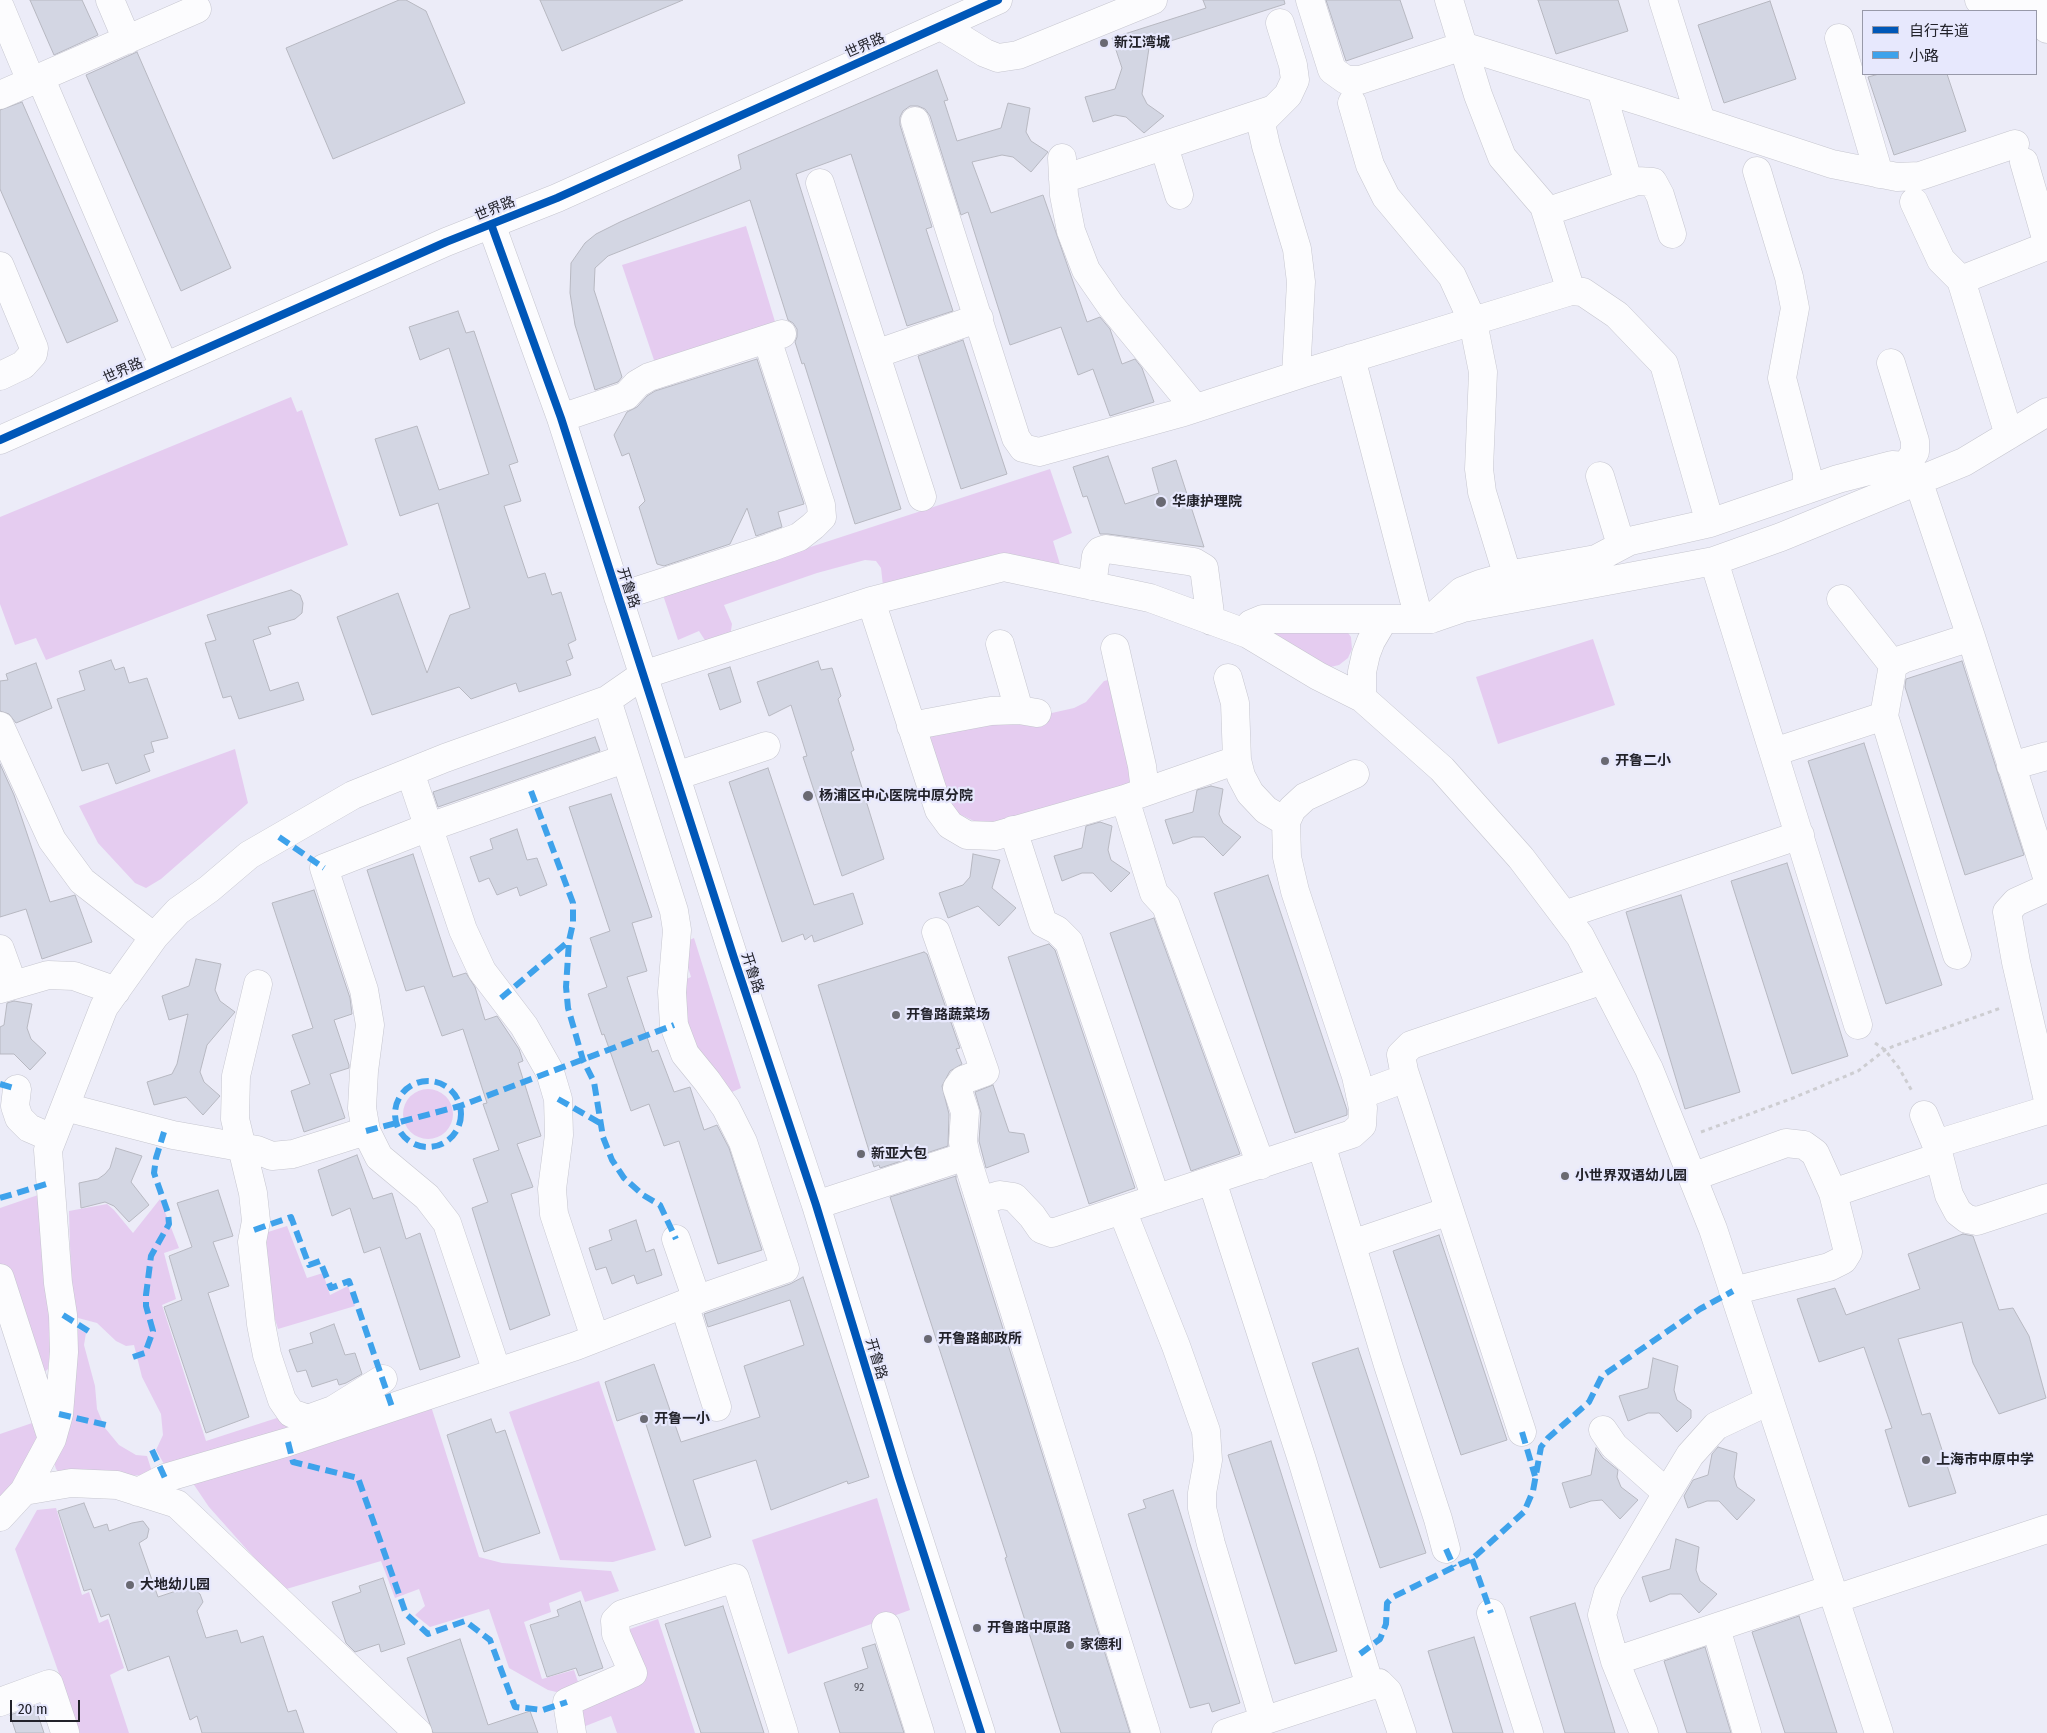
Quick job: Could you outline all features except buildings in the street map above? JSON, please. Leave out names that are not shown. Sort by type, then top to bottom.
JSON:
[{"type":"street","points":[[110,0],[127,40]]},
{"type":"street","name":"世界路","points":[[0,440],[164,366],[491,224],[557,198],[998,0]]},
{"type":"street","points":[[940,26],[985,53],[998,58],[1018,55],[1153,0]]},
{"type":"street","points":[[1310,0],[1332,70],[1346,80],[1360,80],[1463,46],[1832,164],[1879,174],[1897,177],[1920,176],[2019,153],[2047,244],[1960,280]]},
{"type":"street","points":[[1449,0],[1478,95],[1502,157],[1544,206],[1572,291]]},
{"type":"street","points":[[1663,0],[1700,121]]},
{"type":"street","points":[[1979,0],[2013,10]]},
{"type":"street","points":[[0,7],[36,79],[164,366]]},
{"type":"street","points":[[0,95],[197,9]]},
{"type":"street","points":[[1280,23],[1293,65],[1294,80],[1288,95],[1263,120],[1262,128],[1297,249],[1301,282],[1296,375]]},
{"type":"street","points":[[1839,38],[1879,174]]},
{"type":"street","points":[[1602,89],[1629,184]]},
{"type":"street","points":[[1352,103],[1370,165],[1386,197],[1452,276],[1473,322],[1483,372],[1480,469],[1482,492],[1508,576]]},
{"type":"street","points":[[1195,408],[1111,306],[1086,270],[1071,231],[1064,195],[1063,168],[1164,146],[1272,110]]},
{"type":"street","points":[[914,121],[979,318],[1016,438],[1023,448],[1039,452],[1195,408],[1296,375],[1572,291],[1583,292],[1617,315],[1664,364],[1710,523]]},
{"type":"street","points":[[1164,146],[1179,195]]},
{"type":"street","points":[[1757,171],[1789,277],[1795,308],[1782,378],[1807,474],[1806,490]]},
{"type":"street","points":[[1546,212],[1637,181],[1653,182],[1660,194],[1672,234]]},
{"type":"street","points":[[820,183],[922,497]]},
{"type":"street","points":[[1914,202],[1941,260],[1960,280],[2009,435]]},
{"type":"street","name":"开鲁路","points":[[491,224],[561,418],[816,1205],[899,1477],[981,1733]]},
{"type":"street","points":[[0,266],[34,348],[34,354],[23,365],[0,376]]},
{"type":"street","points":[[876,354],[979,318]]},
{"type":"street","points":[[561,418],[626,396],[637,384],[649,377],[774,337],[821,505],[822,517],[799,536],[769,548],[618,597]]},
{"type":"street","points":[[1351,358],[1425,619]]},
{"type":"street","points":[[1890,363],[1915,441],[1912,473],[1971,637],[2047,877]]},
{"type":"street","points":[[1248,634],[1251,624],[1263,619],[1425,619],[1463,608],[1714,561],[1781,537],[1912,473],[1964,462],[2047,412]]},
{"type":"street","points":[[1425,619],[1462,591],[1508,576],[1596,559],[1630,541],[1710,523],[1806,490],[1892,465],[1912,473]]},
{"type":"street","points":[[1600,476],[1621,545]]},
{"type":"street","points":[[1092,586],[1096,556],[1100,551],[1106,549],[1194,562],[1204,568],[1211,621]]},
{"type":"street","points":[[1714,561],[1858,1025]]},
{"type":"street","points":[[0,1518],[24,1491],[52,1439],[59,1414],[64,1352],[63,1315],[58,1283],[48,1150],[104,1007],[154,937],[178,911],[209,889],[249,855],[353,795],[410,772],[607,700],[643,675],[871,601],[1004,566],[1150,598],[1248,634],[1318,676],[1362,698],[1442,769],[1521,858],[1580,936],[1649,1068],[1713,1229],[1879,1733]]},
{"type":"street","points":[[1841,599],[1893,665],[1884,716],[1957,955]]},
{"type":"street","points":[[871,601],[939,810],[950,825],[967,835],[995,836],[1135,794],[1237,760]]},
{"type":"street","points":[[1362,698],[1362,672],[1366,654],[1370,641],[1384,619]]},
{"type":"street","points":[[1893,665],[1903,659],[1971,637]]},
{"type":"street","points":[[911,726],[991,711],[1028,711],[1000,644]]},
{"type":"street","points":[[1115,648],[1142,766],[1135,794],[1154,893],[1166,906],[1261,1165]]},
{"type":"street","points":[[1228,678],[1235,703],[1237,760],[1242,776],[1250,793],[1266,810],[1286,822]]},
{"type":"street","points":[[448,1403],[690,1309],[785,1269],[743,1142],[726,1108],[685,1054],[674,1025],[672,992],[677,930],[674,911],[624,759],[607,700]]},
{"type":"street","points":[[1774,752],[1884,716]]},
{"type":"street","points":[[0,726],[48,832],[57,847],[82,881],[154,937]]},
{"type":"street","points":[[676,776],[766,746]]},
{"type":"street","points":[[2011,766],[2047,756]]},
{"type":"street","points":[[497,1372],[447,1222],[427,1196],[379,1157],[366,1131],[362,1108],[364,1071],[370,1025],[364,990],[324,868],[429,828],[624,759]]},
{"type":"street","points":[[410,772],[463,930],[482,971],[524,1026],[550,1072],[558,1099],[559,1135],[552,1189],[554,1214],[596,1338]]},
{"type":"street","points":[[980,1201],[1000,1194],[1014,1197],[1032,1216],[1041,1229],[1052,1232],[1352,1134],[1362,1125],[1363,1108],[1356,1076],[1295,890],[1287,857],[1286,822],[1292,809],[1305,797],[1356,774]]},
{"type":"street","points":[[1013,830],[1043,923],[1057,930],[1069,942],[1156,1199]]},
{"type":"street","points":[[1564,915],[1800,835]]},
{"type":"street","points":[[2047,888],[2016,902],[2007,912],[2047,1096]]},
{"type":"street","points":[[936,932],[985,1072],[963,1080],[957,1088],[965,1112],[963,1142],[966,1156],[1146,1733]]},
{"type":"street","points":[[0,950],[7,987],[48,975],[74,976],[116,991]]},
{"type":"street","points":[[1522,1432],[1406,1078],[1401,1055],[1411,1045],[1603,980]]},
{"type":"street","points":[[258,984],[236,1076],[235,1119],[253,1193],[256,1221],[252,1242],[261,1324],[267,1355],[282,1400],[291,1413],[308,1419],[333,1410],[383,1379]]},
{"type":"street","points":[[1360,1095],[1406,1078]]},
{"type":"street","points":[[17,1089],[15,1106],[19,1118],[29,1128],[52,1138]]},
{"type":"street","points":[[65,1107],[173,1135],[256,1150],[272,1156],[293,1154],[366,1131]]},
{"type":"street","points":[[1833,1193],[2047,1110]]},
{"type":"street","points":[[1924,1115],[1938,1151],[1949,1195],[1958,1212],[1967,1219],[1977,1221],[2047,1198]]},
{"type":"street","points":[[1321,1144],[1446,1549]]},
{"type":"street","points":[[1692,1177],[1786,1144],[1804,1146],[1815,1153],[1833,1193],[1848,1252],[1843,1260],[1829,1267],[1733,1291]]},
{"type":"street","points":[[816,1205],[966,1156]]},
{"type":"street","points":[[1212,1181],[1302,1460],[1370,1686]]},
{"type":"street","points":[[1122,1210],[1176,1346],[1206,1431],[1208,1460],[1202,1492],[1202,1508],[1264,1721]]},
{"type":"street","points":[[1352,1244],[1449,1211]]},
{"type":"street","points":[[676,1239],[690,1309],[717,1407]]},
{"type":"street","points":[[0,1278],[52,1439]]},
{"type":"street","points":[[138,1492],[165,1478],[288,1442],[596,1338],[690,1309]]},
{"type":"street","points":[[1644,1733],[1615,1661],[1602,1615],[1608,1594],[1690,1455],[1716,1426],[1769,1401]]},
{"type":"street","points":[[1603,1430],[1614,1446],[1667,1493]]},
{"type":"street","points":[[24,1491],[71,1483],[117,1485],[177,1504],[418,1733]]},
{"type":"street","points":[[1615,1661],[1716,1628],[2047,1529]]},
{"type":"street","points":[[572,1733],[567,1702],[633,1673],[616,1634],[615,1621],[622,1614],[735,1578],[784,1733]]},
{"type":"street","points":[[1491,1614],[1528,1733]]},
{"type":"street","points":[[886,1626],[920,1733]]},
{"type":"street","points":[[1716,1628],[1747,1733]]},
{"type":"street","points":[[1226,1733],[1379,1683],[1388,1692],[1402,1733]]},
{"type":"street","points":[[0,1702],[49,1684],[65,1732]]},
{"type":"path","points":[[1677,1140],[1793,1098],[1858,1071],[1885,1050],[2025,999]]},
{"type":"path","points":[[1858,1025],[1864,1034],[1885,1050],[1899,1068],[1924,1115]]},
{"type":"shaded area","points":[[746,226],[776,325],[655,363],[622,265]]},
{"type":"shaded area","points":[[291,397],[297,412],[302,410],[348,545],[46,660],[36,638],[15,645],[0,604],[0,517]]},
{"type":"shaded area","points":[[1050,469],[1072,533],[1053,541],[1062,571],[883,586],[881,568],[876,561],[865,560],[817,573],[724,605],[732,624],[730,637],[708,645],[699,631],[678,640],[663,595]]},
{"type":"shaded area","points":[[1280,627],[1346,630],[1351,637],[1352,649],[1348,658],[1339,665],[1326,668],[1272,635]]},
{"type":"shaded area","points":[[1593,639],[1615,705],[1498,744],[1476,677]]},
{"type":"shaded area","points":[[1117,678],[1141,780],[998,822],[976,822],[955,812],[915,729],[1034,717],[1074,708],[1086,702],[1104,681]]},
{"type":"shaded area","points":[[235,749],[248,803],[161,879],[146,888],[135,883],[98,843],[79,806]]},
{"type":"shaded area","points":[[694,938],[741,1088],[732,1092],[724,1090],[691,1051],[677,983],[691,977],[681,944]]},
{"type":"shaded area","points":[[428,1089],[438,1091],[446,1096],[451,1104],[453,1114],[451,1124],[446,1132],[438,1137],[428,1139],[418,1137],[410,1132],[405,1124],[403,1114],[405,1104],[410,1096],[418,1091]]},
{"type":"shaded area","points":[[38,1195],[51,1340],[48,1369],[38,1378],[0,1272],[0,1208]]},
{"type":"shaded area","points":[[160,1199],[179,1248],[164,1253],[176,1299],[162,1305],[206,1441],[283,1416],[290,1431],[168,1471],[156,1450],[163,1435],[161,1414],[142,1377],[134,1345],[126,1346],[116,1341],[97,1323],[78,1318],[72,1312],[69,1211],[107,1204],[133,1233]]},
{"type":"shaded area","points":[[287,1226],[307,1278],[323,1273],[330,1295],[348,1286],[355,1306],[278,1329],[273,1313],[263,1237],[268,1232]]},
{"type":"shaded area","points":[[75,1327],[86,1333],[84,1345],[95,1386],[97,1409],[105,1428],[119,1445],[136,1455],[147,1456],[153,1475],[63,1477],[56,1469],[53,1459]]},
{"type":"shaded area","points":[[599,1381],[656,1550],[613,1562],[560,1560],[509,1412]]},
{"type":"shaded area","points":[[429,1400],[479,1557],[502,1563],[611,1571],[619,1591],[585,1602],[581,1591],[549,1603],[551,1612],[524,1622],[542,1679],[574,1670],[581,1691],[569,1695],[548,1690],[509,1668],[489,1609],[430,1627],[415,1615],[425,1606],[419,1589],[395,1598],[381,1561],[283,1590],[209,1507],[188,1476]]},
{"type":"shaded area","points":[[38,1421],[41,1431],[27,1465],[0,1505],[0,1434]]},
{"type":"shaded area","points":[[877,1498],[910,1610],[788,1654],[752,1540]]},
{"type":"shaded area","points":[[56,1508],[82,1595],[89,1592],[99,1623],[108,1619],[124,1668],[110,1675],[129,1733],[80,1733],[15,1549],[37,1510]]},
{"type":"shaded area","points":[[658,1619],[695,1733],[617,1733],[611,1716],[583,1727],[573,1699],[632,1673],[616,1634]]},
{"type":"marked path","points":[[531,791],[573,903],[573,923],[569,941],[566,987],[568,1008],[583,1060],[594,1082],[603,1137],[612,1160],[624,1178],[643,1195],[660,1205],[676,1239]]},
{"type":"marked path","points":[[279,837],[324,868]]},
{"type":"marked path","points":[[501,998],[569,941]]},
{"type":"marked path","points":[[366,1131],[460,1106],[674,1025]]},
{"type":"marked path","points":[[428,1081],[441,1084],[451,1091],[458,1101],[461,1114],[458,1127],[451,1137],[441,1144],[428,1147],[415,1144],[405,1137],[398,1127],[395,1114],[398,1101],[405,1091],[415,1084],[428,1081]]},
{"type":"marked path","points":[[0,1084],[17,1089]]},
{"type":"marked path","points":[[558,1099],[600,1123]]},
{"type":"marked path","points":[[133,1357],[145,1353],[153,1331],[146,1306],[151,1256],[169,1224],[168,1213],[154,1173],[156,1158],[164,1132]]},
{"type":"marked path","points":[[0,1198],[50,1183]]},
{"type":"marked path","points":[[254,1230],[291,1217],[309,1265],[320,1261],[331,1288],[349,1281],[392,1407]]},
{"type":"marked path","points":[[1360,1654],[1380,1639],[1386,1624],[1387,1603],[1393,1597],[1472,1559],[1524,1512],[1533,1491],[1541,1447],[1548,1438],[1589,1402],[1602,1376],[1700,1309],[1733,1291]]},
{"type":"marked path","points":[[63,1315],[90,1332]]},
{"type":"marked path","points":[[59,1414],[106,1425]]},
{"type":"marked path","points":[[1522,1432],[1535,1476]]},
{"type":"marked path","points":[[288,1442],[293,1462],[358,1478],[406,1614],[428,1634],[465,1621],[490,1640],[515,1707],[543,1710],[567,1702]]},
{"type":"marked path","points":[[152,1450],[165,1478]]},
{"type":"marked path","points":[[1446,1549],[1454,1567]]},
{"type":"marked path","points":[[1472,1559],[1491,1613]]},
{"type":"cycle path","points":[[0,440],[446,242],[557,198],[998,0]]},
{"type":"cycle path","points":[[491,224],[561,418],[734,958],[816,1205],[899,1477],[981,1733]]},
{"type":"place","name":"新江湾城","points":[[1104,43]]},
{"type":"place","name":"华康护理院","points":[[1161,502]]},
{"type":"place","name":"开鲁二小","points":[[1605,761]]},
{"type":"place","name":"杨浦区中心医院中原分院","points":[[808,796]]},
{"type":"place","name":"开鲁路蔬菜场","points":[[896,1015]]},
{"type":"place","name":"新亚大包","points":[[861,1154]]},
{"type":"place","name":"小世界双语幼儿园","points":[[1565,1176]]},
{"type":"place","name":"开鲁路邮政所","points":[[928,1339]]},
{"type":"place","name":"开鲁一小","points":[[644,1419]]},
{"type":"place","name":"上海市中原中学","points":[[1926,1460]]},
{"type":"place","name":"大地幼儿园","points":[[130,1585]]},
{"type":"place","name":"开鲁路中原路","points":[[977,1628]]},
{"type":"place","name":"家德利","points":[[1070,1645]]}]
